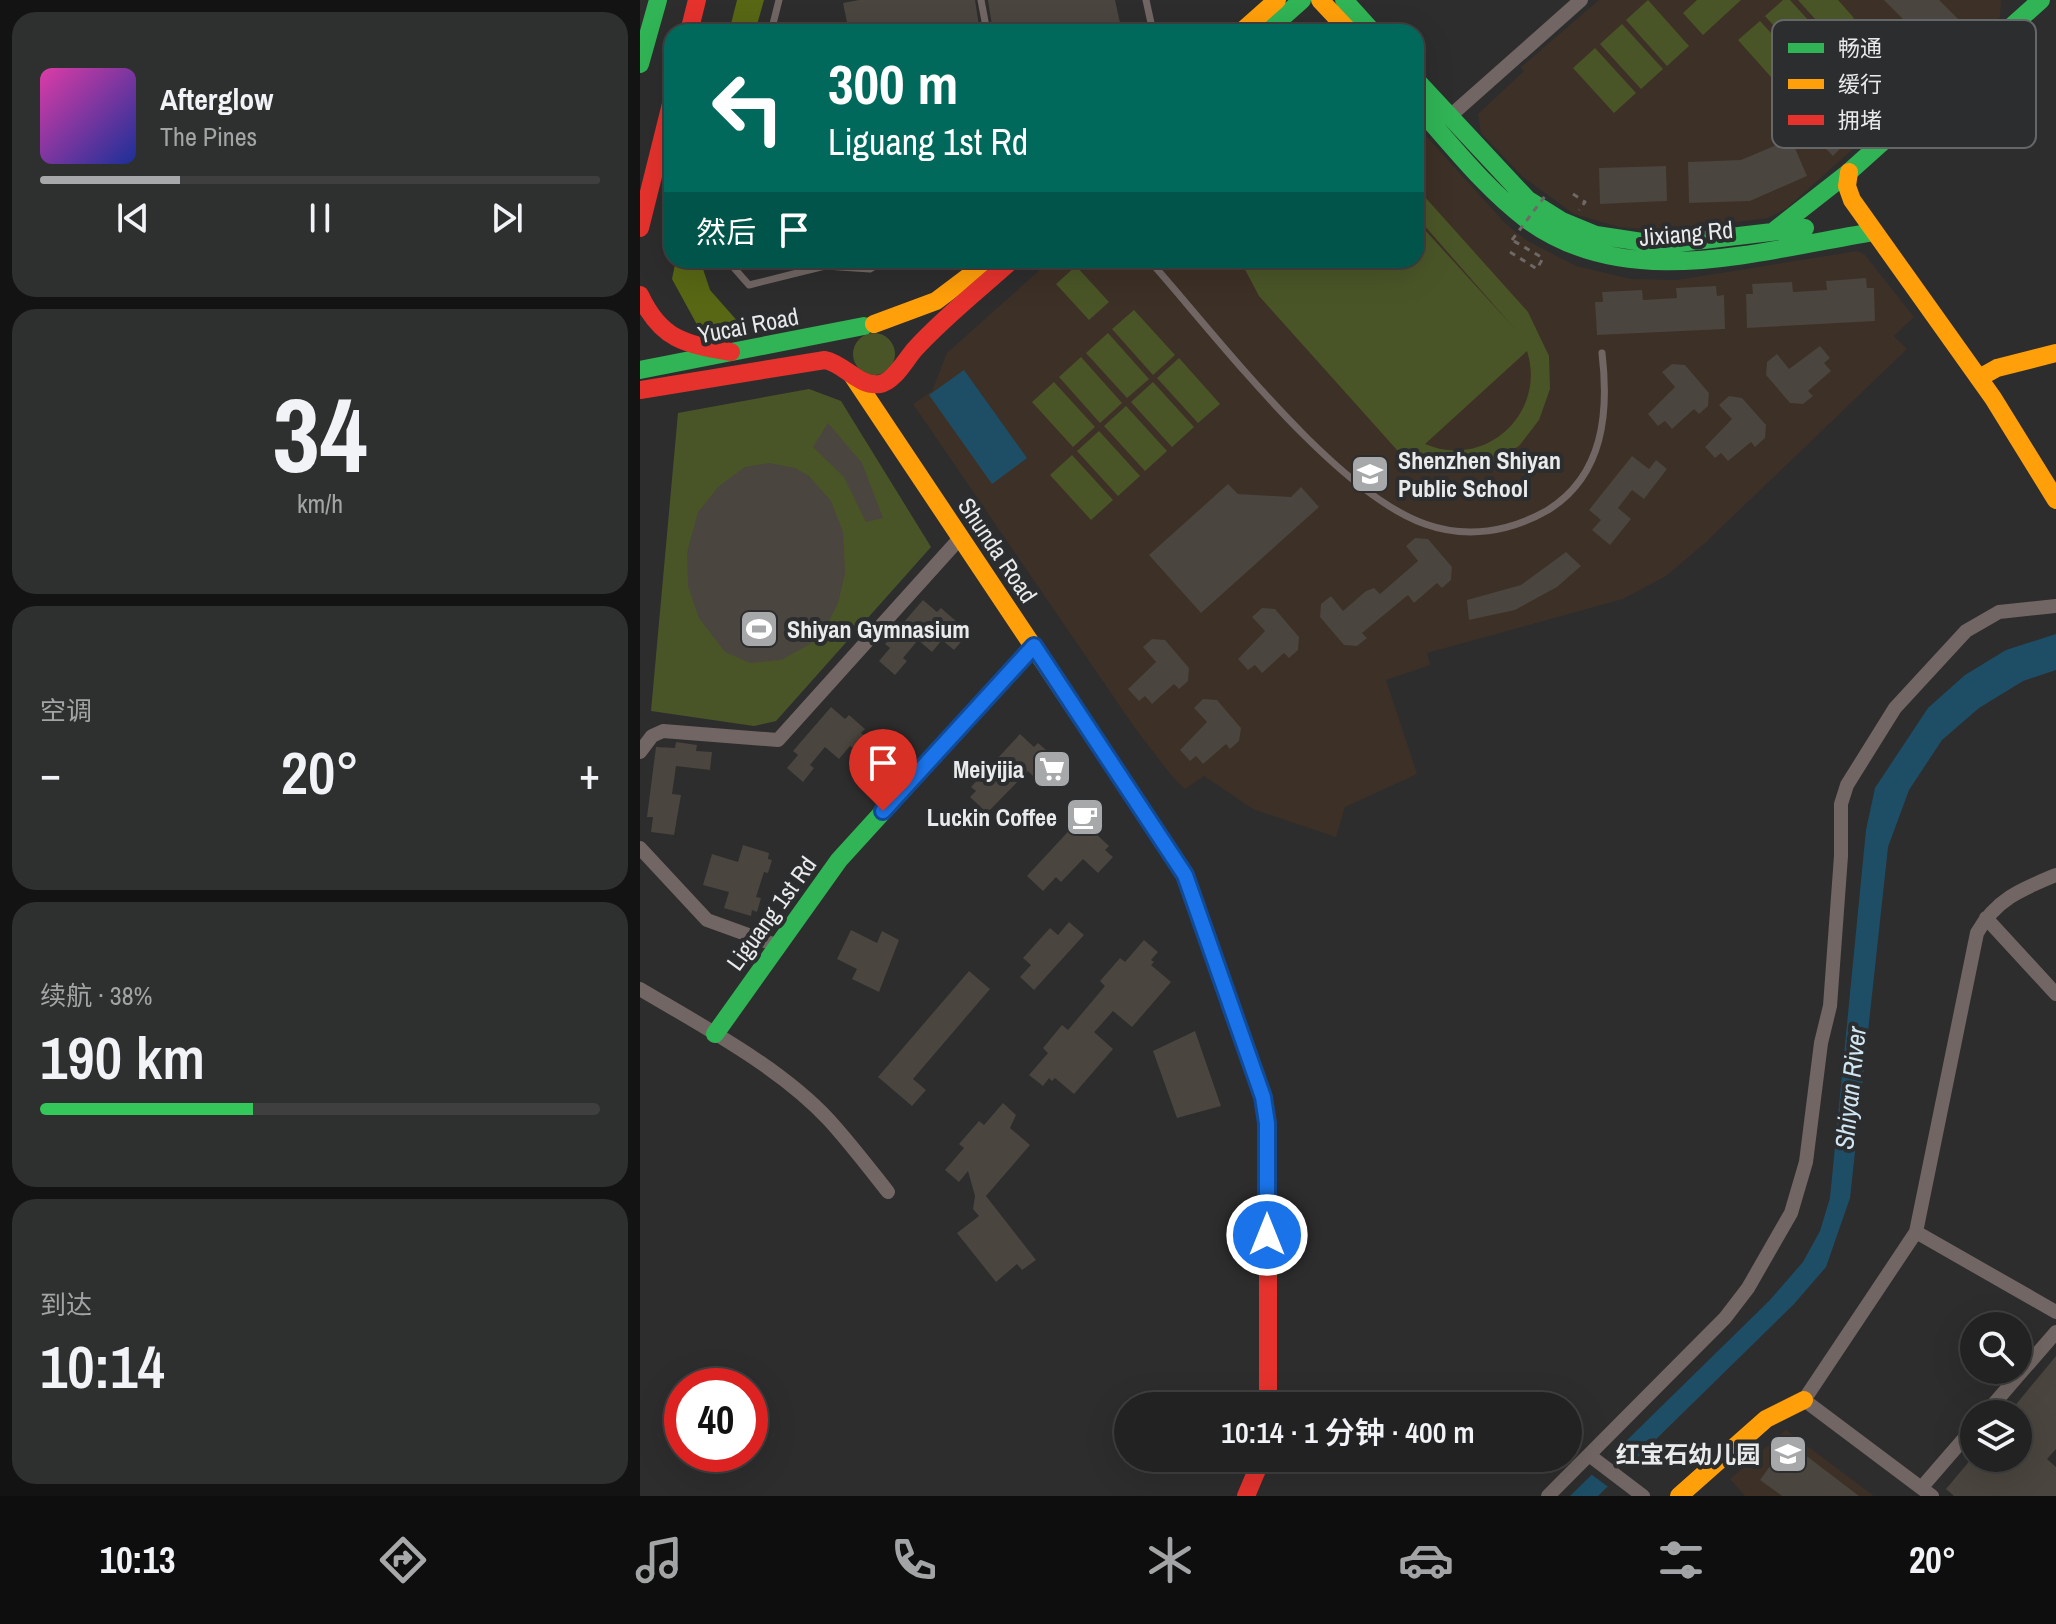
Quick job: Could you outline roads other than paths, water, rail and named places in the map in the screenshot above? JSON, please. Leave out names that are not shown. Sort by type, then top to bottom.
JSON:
[{"type":"street","points":[[640,64],[658,0]]},
{"type":"street","points":[[691,24],[697,0]]},
{"type":"street","points":[[1250,24],[1277,0]]},
{"type":"street","points":[[1275,24],[1302,0]]},
{"type":"street","points":[[1320,0],[1342,24]]},
{"type":"street","points":[[1344,0],[1366,24]]},
{"type":"street","points":[[1449,117],[1581,0]]},
{"type":"street","points":[[2019,20],[2041,0]]},
{"type":"street","name":"Jixiang Rd","points":[[1424,89],[1527,199],[1548,214],[1603,239],[1654,247],[1770,233],[1870,226]]},
{"type":"street","name":"Jixiang Rd","points":[[1424,114],[1514,211],[1540,231],[1594,254],[1648,264],[1676,263],[1870,226]]},
{"type":"street","points":[[640,228],[664,132]]},
{"type":"street","points":[[1770,233],[1795,218],[1876,148]]},
{"type":"street","points":[[1849,172],[1849,194],[1979,378],[2056,500]]},
{"type":"street","name":"Yucai Road","points":[[640,370],[869,325],[915,313],[942,300],[980,268]]},
{"type":"street","points":[[895,439],[883,405],[889,380],[922,341],[1003,268]]},
{"type":"street","points":[[640,295],[652,321],[665,335],[693,346],[731,352]]},
{"type":"street","points":[[889,380],[870,384],[849,371],[844,347],[855,331],[869,325],[884,326],[899,338],[904,356],[901,366]]},
{"type":"street","points":[[1979,378],[1997,368],[2055,356]]},
{"type":"street","name":"Yucai Road","points":[[640,390],[825,360],[849,371]]},
{"type":"street","name":"Shunda Road","points":[[849,371],[1185,875],[1263,1097],[1267,1123],[1268,1392]]},
{"type":"street","points":[[640,752],[652,736],[663,731],[778,740],[961,537]]},
{"type":"street","points":[[1548,1496],[1593,1457],[1738,1302],[1791,1213],[1806,1162],[1819,1052],[1830,1006],[1838,916],[1841,804],[1860,760],[1895,708],[1966,631],[1999,612],[2056,606]]},
{"type":"street","name":"Liguang 1st Rd","points":[[715,1034],[839,860],[1034,646]]},
{"type":"street","points":[[640,848],[707,920],[776,945]]},
{"type":"street","points":[[1679,1496],[1766,1419],[1804,1400],[1916,1232],[1972,949],[1986,918],[2006,897],[2056,875]]},
{"type":"street","points":[[1986,918],[2056,994]]},
{"type":"street","points":[[640,989],[715,1034],[794,1089],[828,1119],[888,1192]]},
{"type":"street","points":[[1916,1232],[2056,1312]]},
{"type":"street","points":[[1997,1400],[2056,1332]]},
{"type":"street","points":[[1804,1400],[1927,1492],[1960,1446]]},
{"type":"street","points":[[1593,1457],[1643,1496]]},
{"type":"street","points":[[1246,1496],[1256,1472]]},
{"type":"lane","points":[[773,24],[779,0]]},
{"type":"lane","points":[[981,0],[986,24]]},
{"type":"lane","points":[[1146,0],[1151,24]]},
{"type":"lane","points":[[734,268],[749,285],[812,268]]},
{"type":"lane","points":[[1156,268],[1325,454],[1397,510],[1414,520],[1446,530],[1485,532],[1519,525],[1553,506],[1576,486],[1592,461],[1603,424],[1606,402],[1602,353]]},
{"type":"water","points":[[964,370],[1027,458],[992,484],[929,395]]},
{"type":"water","name":"Shiyan River","points":[[2056,634],[2056,670],[2023,681],[1979,708],[1942,740],[1909,790],[1888,847],[1850,1198],[1826,1267],[1794,1304],[1598,1496],[1570,1496],[1769,1301],[1803,1262],[1820,1231],[1830,1198],[1866,830],[1875,788],[1928,708],[1965,675],[2006,650]]},
{"type":"place","name":"Shenzhen Shiyan Public School","points":[[1370,474]]},
{"type":"place","name":"Shiyan Gymnasium","points":[[759,629]]},
{"type":"place","name":"Meiyijia","points":[[1052,769]]},
{"type":"place","name":"Luckin Coffee","points":[[1085,817]]},
{"type":"place","name":"红宝石幼儿园","points":[[1788,1454]]}]
